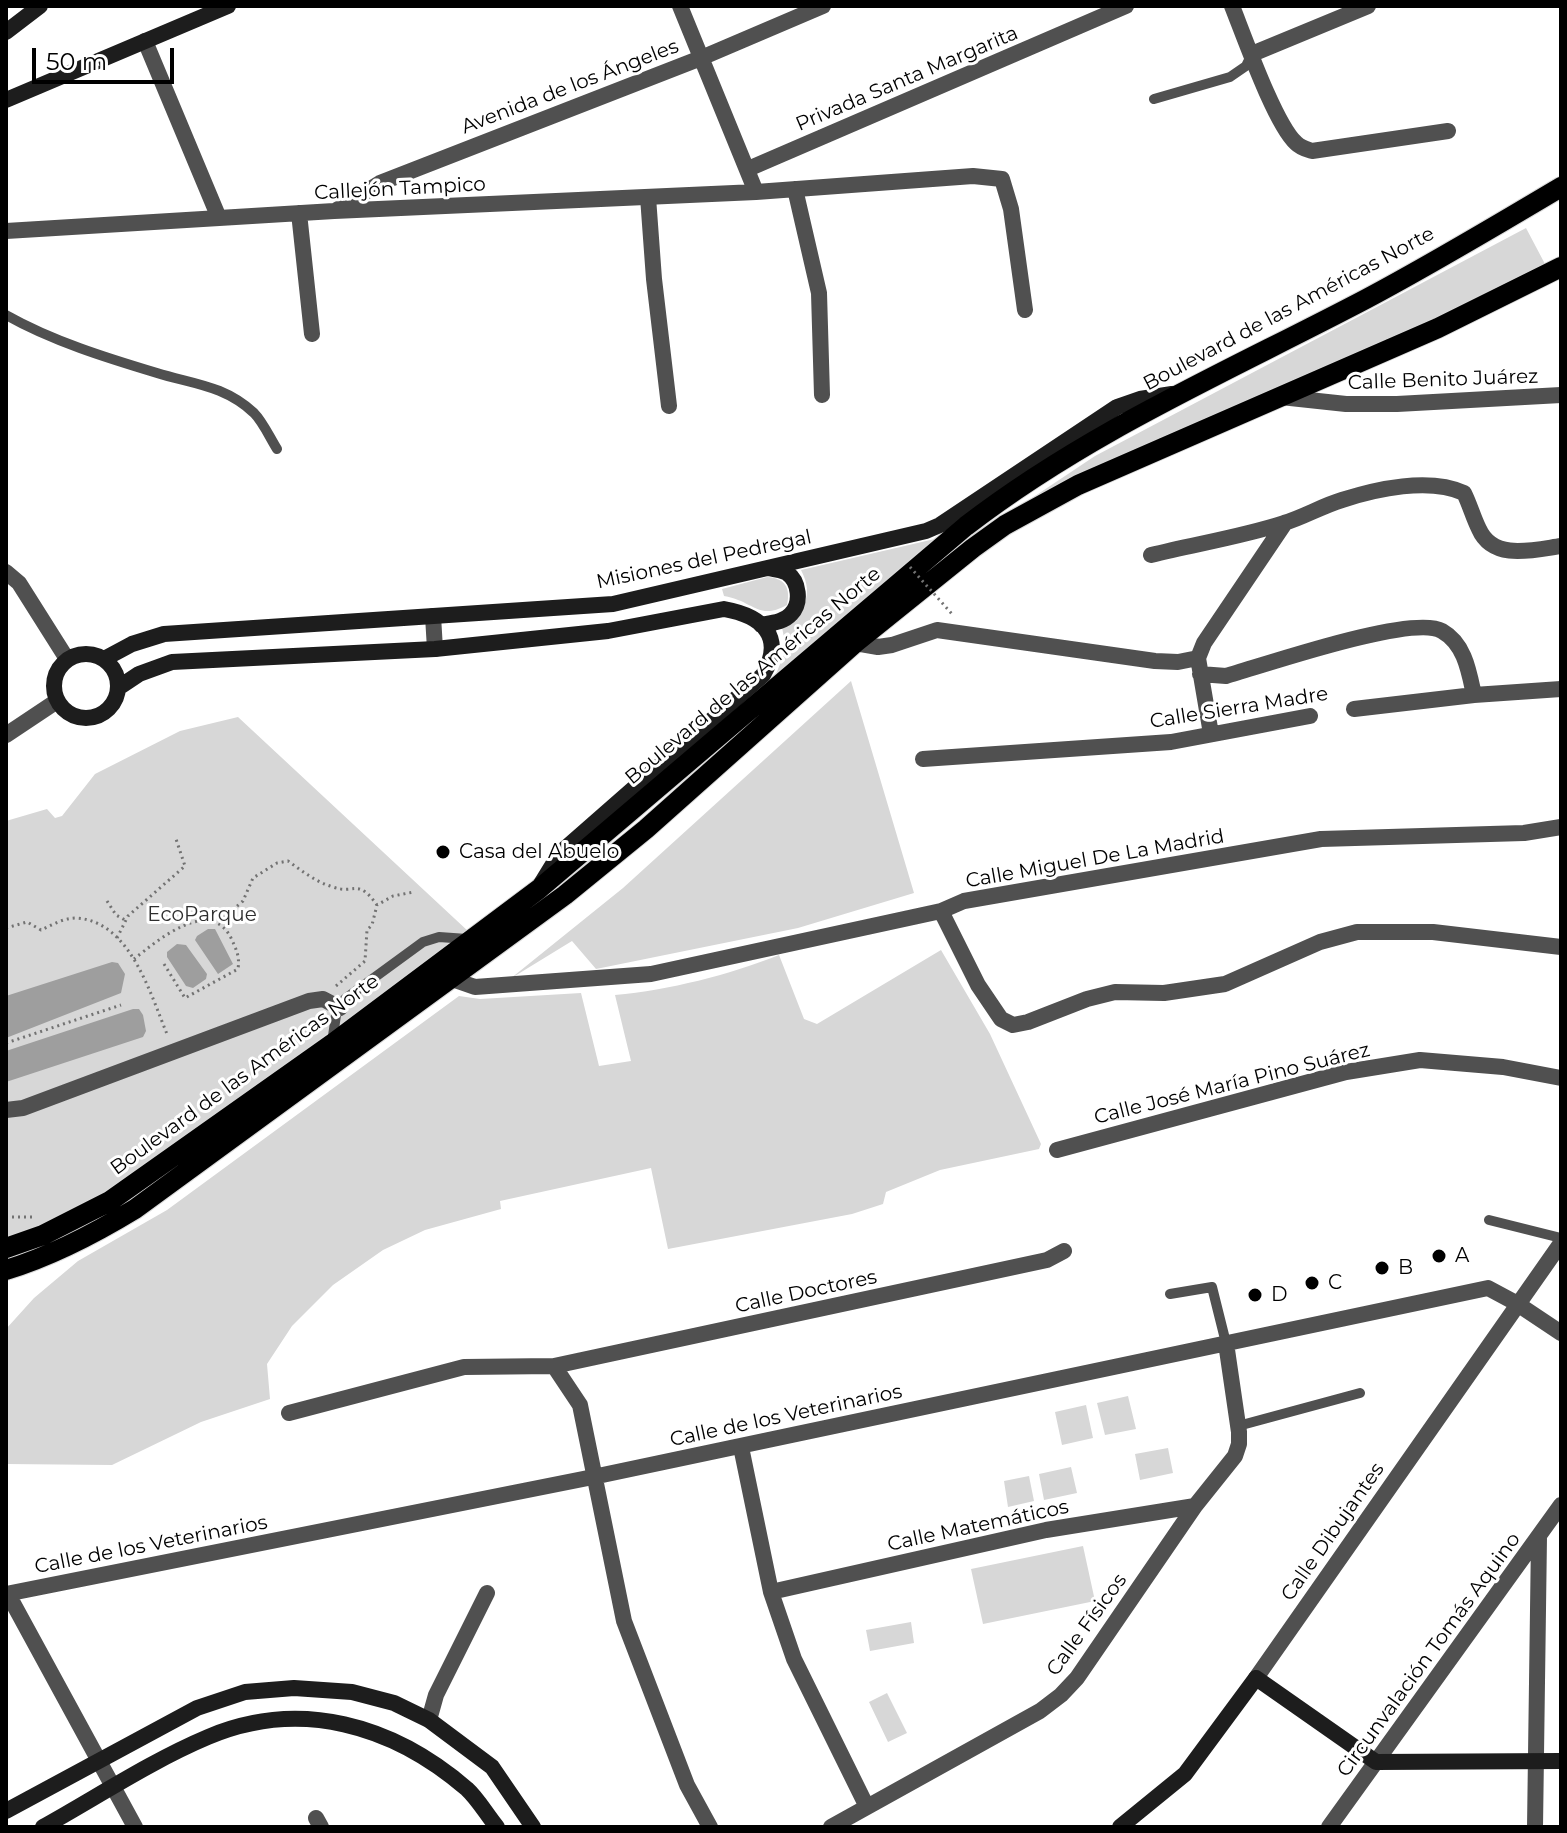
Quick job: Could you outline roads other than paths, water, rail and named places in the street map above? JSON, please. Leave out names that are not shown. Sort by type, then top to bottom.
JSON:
[{"type":"main road","name":"Boulevard de las Américas Norte","points":[[6,1248],[43,1235],[110,1201],[332,1044],[473,939],[539,889],[987,510],[1048,467],[1096,438],[1367,298],[1561,187]]},
{"type":"main road","name":"Boulevard de las Américas Norte","points":[[6,1270],[37,1261],[135,1209],[452,979],[565,895],[646,829],[855,643],[973,548],[1041,504],[1438,328],[1561,267]]},
{"type":"street","points":[[6,32],[40,6]]},
{"type":"street","points":[[6,100],[228,6]]},
{"type":"street","points":[[680,6],[756,192]]},
{"type":"street","name":"Avenida de los Ángeles","points":[[334,211],[402,173],[701,58],[823,6]]},
{"type":"street","name":"Privada Santa Margarita","points":[[748,169],[1126,6]]},
{"type":"street","points":[[1232,6],[1288,134],[1304,149],[1312,151],[1448,131]]},
{"type":"street","points":[[1252,54],[1368,6]]},
{"type":"street","points":[[145,41],[219,218]]},
{"type":"street","name":"Callejón Tampico","points":[[6,231],[334,211],[756,192],[973,176],[1002,179],[1011,209],[1025,310]]},
{"type":"street","points":[[795,189],[819,293],[822,395]]},
{"type":"street","points":[[648,197],[669,406]]},
{"type":"street","points":[[299,213],[312,334]]},
{"type":"street","name":"Misiones del Pedregal","points":[[104,659],[132,644],[164,634],[613,604],[926,531],[940,525],[1117,407],[1140,399],[1181,393]]},
{"type":"street","name":"Calle Benito Juárez","points":[[1280,396],[1346,404],[1397,404],[1561,395]]},
{"type":"street","points":[[1151,555],[1285,523],[1340,500],[1422,486],[1464,493],[1484,540],[1494,547],[1524,551],[1561,546]]},
{"type":"street","points":[[1211,734],[1199,666],[1204,643],[1285,523]]},
{"type":"street","points":[[761,625],[780,621],[798,605],[795,582],[786,572],[768,568]]},
{"type":"street","points":[[6,572],[19,583],[67,659]]},
{"type":"street","points":[[118,688],[139,674],[172,662],[435,649],[608,631],[724,609],[743,613],[761,625],[771,637],[774,651],[763,675],[560,853],[539,889]]},
{"type":"street","points":[[433,616],[435,649]]},
{"type":"street","points":[[855,643],[878,647],[892,645],[937,630],[1178,662],[1226,676],[1387,631],[1434,627],[1446,633],[1463,654],[1474,695]]},
{"type":"street","points":[[85,653],[104,659],[117,677],[118,688],[110,707],[92,717],[72,715],[57,701],[53,683],[60,666],[67,659],[85,653]]},
{"type":"street","name":"Calle Sierra Madre","points":[[1354,709],[1561,689]]},
{"type":"street","points":[[6,735],[57,701]]},
{"type":"street","name":"Calle Sierra Madre","points":[[923,759],[1171,742],[1310,716]]},
{"type":"street","name":"Calle Miguel De La Madrid","points":[[452,979],[475,987],[651,974],[941,911],[964,901],[1321,839],[1524,833],[1561,827]]},
{"type":"street","points":[[941,911],[978,985],[1001,1019],[1013,1025],[1115,992],[1164,993],[1225,984],[1320,942],[1357,932],[1433,932],[1561,947]]},
{"type":"street","points":[[6,1110],[23,1108],[309,1001],[334,1004]]},
{"type":"street","name":"Calle José María Pino Suárez","points":[[1057,1150],[1346,1072],[1420,1060],[1503,1067],[1561,1078]]},
{"type":"street","name":"Calle Dibujantes","points":[[1120,1827],[1185,1774],[1256,1678],[1561,1240]]},
{"type":"street","name":"Calle Doctores","points":[[289,1413],[464,1367],[554,1366],[1047,1260],[1064,1251]]},
{"type":"street","name":"Calle de los Veterinarios","points":[[7,1594],[741,1447],[1488,1288],[1561,1333]]},
{"type":"street","name":"Calle Físicos","points":[[831,1827],[1040,1711],[1077,1678],[1195,1506],[1235,1456],[1239,1444],[1238,1426],[1226,1343]]},
{"type":"street","points":[[554,1366],[580,1405],[624,1621],[687,1785],[710,1827]]},
{"type":"street","points":[[741,1447],[771,1592],[794,1659],[867,1807]]},
{"type":"street","name":"Circunvalación Tomás Aquino","points":[[1329,1827],[1561,1505]]},
{"type":"street","name":"Calle Matemáticos","points":[[771,1592],[1046,1530],[1195,1506]]},
{"type":"street","points":[[1535,1827],[1539,1537]]},
{"type":"street","points":[[429,1720],[436,1695],[487,1593]]},
{"type":"street","points":[[7,1594],[135,1827]]},
{"type":"street","points":[[1256,1678],[1376,1762],[1561,1761]]},
{"type":"street","points":[[6,1811],[197,1708],[245,1692],[294,1688],[352,1692],[394,1703],[429,1720],[492,1767],[533,1827]]},
{"type":"street","points":[[43,1827],[209,1737],[253,1722],[300,1718],[344,1723],[380,1734],[407,1747],[468,1790],[497,1827]]},
{"type":"lane","points":[[1154,99],[1230,77],[1246,66],[1252,54]]},
{"type":"lane","points":[[6,315],[107,356],[160,374],[212,386],[254,413],[277,449]]},
{"type":"lane","points":[[332,1044],[336,1015],[334,1004],[423,942],[439,937],[473,939]]},
{"type":"lane","points":[[1489,1220],[1561,1240]]},
{"type":"lane","points":[[1170,1294],[1212,1287],[1226,1343]]},
{"type":"lane","points":[[1238,1426],[1360,1393]]},
{"type":"place","name":"Casa del Abuelo","points":[[443,852]]},
{"type":"place","name":"A","points":[[1439,1256]]},
{"type":"place","name":"B","points":[[1382,1268]]},
{"type":"place","name":"C","points":[[1312,1283]]},
{"type":"place","name":"D","points":[[1255,1295]]},
{"type":"park label","name":"EcoParque","points":[[202,915]]}]
